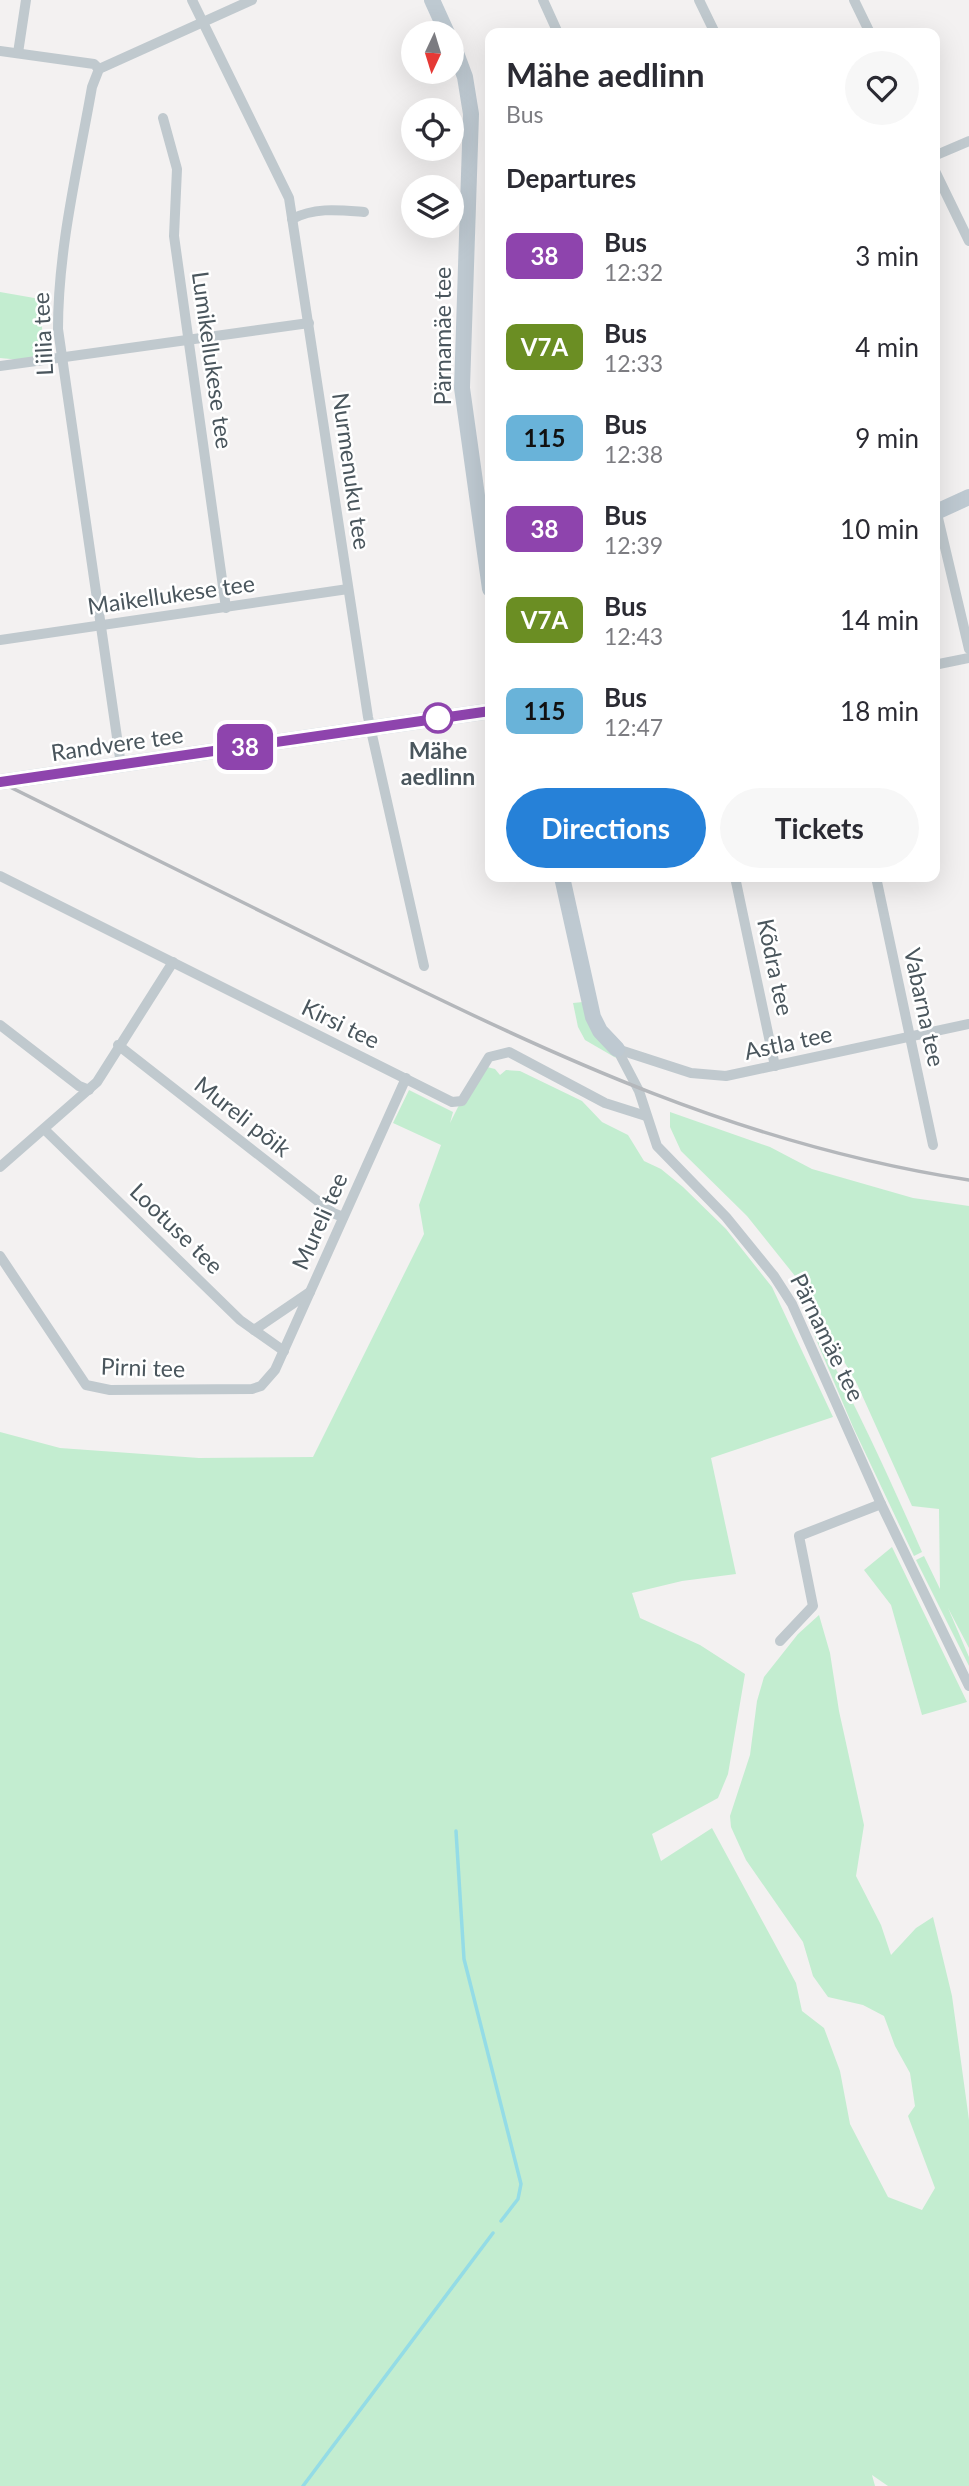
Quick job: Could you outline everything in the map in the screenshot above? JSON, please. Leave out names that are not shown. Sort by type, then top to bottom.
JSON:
[{"type":"main road","points":[[432,0],[442,21]]},
{"type":"main road","name":"Pärnamäe tee","points":[[464,74],[471,114],[462,388],[485,535]]},
{"type":"main road","points":[[940,508],[969,497]]},
{"type":"main road","name":"Randvere tee","points":[[0,782],[485,712]]},
{"type":"main road","name":"Pärnamäe tee","points":[[563,882],[593,1017],[600,1031],[617,1049]]},
{"type":"street","points":[[18,53],[26,0]]},
{"type":"street","name":"Nurmenuku tee","points":[[192,0],[289,198],[370,729],[424,966]]},
{"type":"street","points":[[0,51],[94,64],[99,69],[252,0]]},
{"type":"street","points":[[543,0],[556,28]]},
{"type":"street","points":[[699,0],[713,28]]},
{"type":"street","points":[[855,0],[868,28]]},
{"type":"street","name":"Liilia tee","points":[[99,69],[92,88],[62,261],[58,309],[61,359],[121,765]]},
{"type":"street","name":"Lumikellukese tee","points":[[163,118],[177,169],[174,236],[226,608]]},
{"type":"street","points":[[940,153],[969,141]]},
{"type":"street","points":[[940,182],[969,242]]},
{"type":"street","points":[[292,219],[303,213],[334,209],[363,212]]},
{"type":"street","points":[[0,366],[309,323]]},
{"type":"street","points":[[940,526],[969,649]]},
{"type":"street","name":"Maikellukese tee","points":[[0,640],[348,589]]},
{"type":"street","points":[[940,663],[969,658]]},
{"type":"street","name":"Kirsi tee","points":[[0,876],[448,1100],[459,1102],[485,1060],[498,1052],[509,1052],[605,1103],[646,1116]]},
{"type":"street","name":"Kõdra tee","points":[[736,882],[775,1066]]},
{"type":"street","name":"Vabarna tee","points":[[877,882],[933,1145]]},
{"type":"street","points":[[0,1167],[46,1130],[89,1090],[173,962]]},
{"type":"street","name":"Astla tee","points":[[617,1049],[679,1070],[711,1076],[739,1074],[969,1024]]},
{"type":"street","points":[[0,1025],[79,1086],[89,1090]]},
{"type":"street","name":"Mureli põik","points":[[118,1045],[332,1213],[343,1217]]},
{"type":"street","name":"Pärnamäe tee","points":[[617,1049],[639,1091],[657,1146],[726,1217],[774,1276],[792,1304],[881,1504],[969,1686]]},
{"type":"street","name":"Mureli tee","points":[[267,1380],[284,1351],[406,1078]]},
{"type":"street","name":"Lootuse tee","points":[[46,1130],[240,1320],[284,1351]]},
{"type":"street","name":"Pirni tee","points":[[0,1256],[86,1385],[97,1390],[252,1389],[267,1380]]},
{"type":"street","points":[[254,1330],[310,1292]]},
{"type":"street","points":[[780,1641],[813,1606],[799,1536],[881,1504]]},
{"type":"green space","points":[[0,292],[40,299],[44,356],[21,360],[0,358]]},
{"type":"green space","points":[[583,1002],[616,1058],[585,1040],[578,1027],[573,1003]]},
{"type":"green space","points":[[487,1067],[495,1069],[500,1075],[506,1070],[520,1071],[582,1101],[602,1122],[628,1135],[644,1161],[661,1169],[683,1187],[726,1229],[772,1287],[833,1417],[711,1458],[736,1574],[682,1581],[632,1593],[640,1618],[700,1645],[745,1674],[728,1774],[718,1798],[652,1834],[661,1861],[712,1828],[796,1983],[802,2011],[824,2028],[840,2071],[850,2124],[888,2197],[922,2210],[935,2188],[908,2116],[915,2106],[910,2073],[895,2046],[884,2016],[863,2005],[828,1997],[813,1976],[803,1942],[746,1860],[731,1827],[730,1816],[750,1755],[757,1701],[764,1677],[798,1634],[819,1615],[830,1653],[839,1711],[864,1825],[856,1876],[881,1925],[891,1955],[916,1928],[933,1917],[952,1996],[969,2120],[969,2486],[888,2486],[872,2475],[875,2486],[0,2486],[0,1432],[60,1448],[199,1458],[313,1457],[424,1234],[419,1205],[441,1145],[393,1123],[409,1090],[453,1112],[450,1123],[458,1107]]},
{"type":"green space","points":[[670,1112],[770,1147],[812,1169],[913,1198],[969,1206],[969,1648],[948,1608],[969,1657],[969,1666],[916,1560],[924,1556],[940,1589],[939,1509],[912,1506],[857,1384],[795,1276],[747,1216],[681,1151],[670,1127]]},
{"type":"green space","points":[[802,1306],[880,1458],[922,1552],[914,1556],[853,1427]]},
{"type":"green space","points":[[892,1547],[967,1702],[922,1715],[891,1605],[864,1570]]},
{"type":"waterway","points":[[456,1831],[464,1959],[521,2184],[518,2199],[501,2221]]},
{"type":"waterway","points":[[303,2486],[493,2233]]},
{"type":"railway","points":[[0,782],[430,995],[579,1063],[728,1121],[806,1145],[886,1165],[969,1180]]},
{"type":"bus line","name":"38","points":[[0,782],[485,712]]},
{"type":"place","name":"Mähe aedlinn","points":[[438,718]]}]
